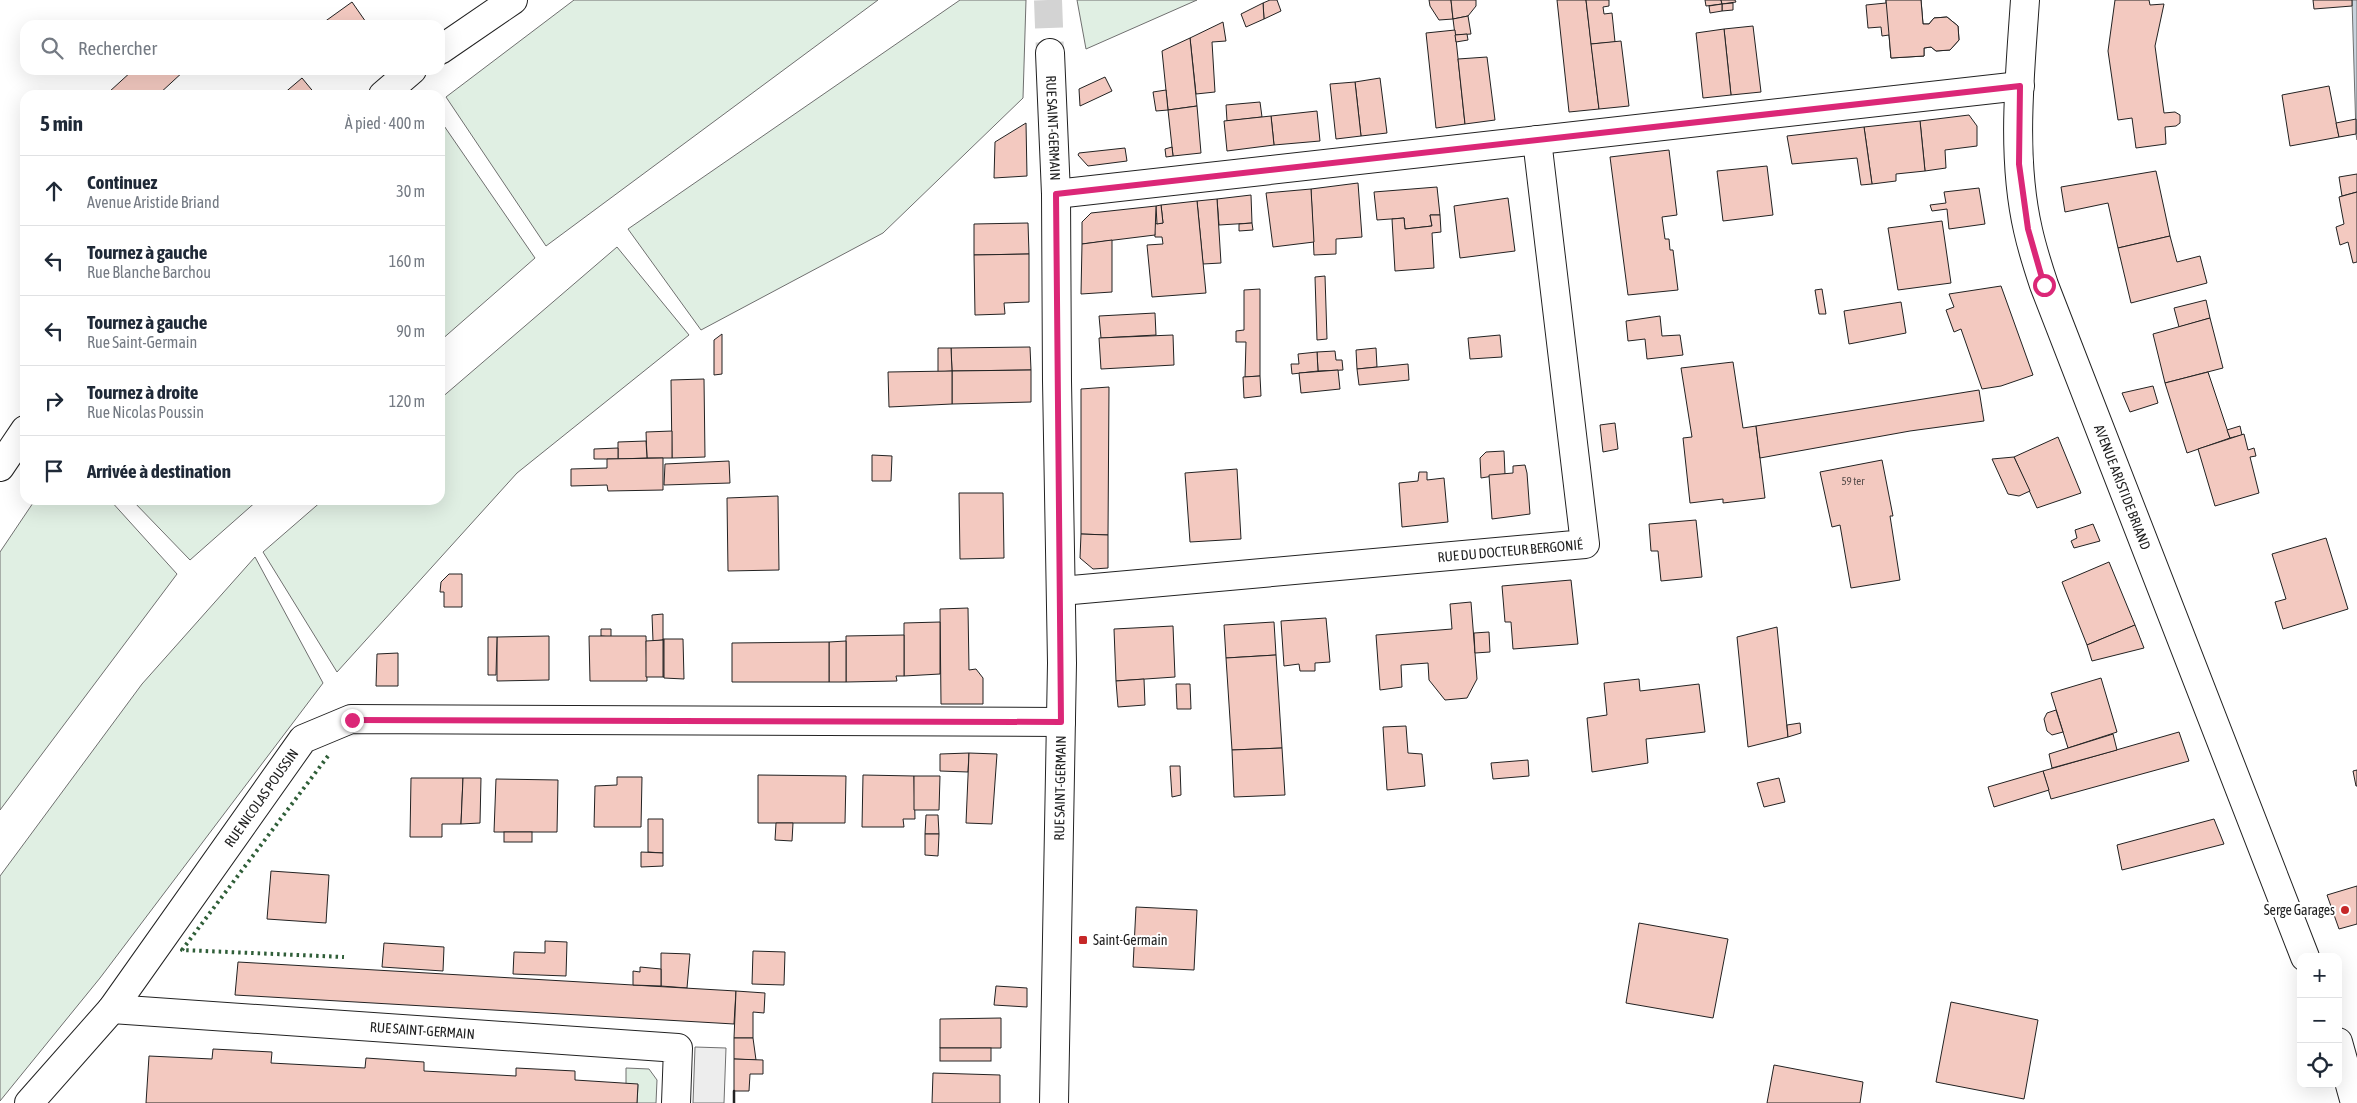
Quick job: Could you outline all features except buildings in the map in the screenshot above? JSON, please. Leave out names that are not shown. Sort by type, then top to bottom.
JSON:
[{"type":"street","points":[[445,47],[513,0]]},
{"type":"street","name":"AVENUE ARISTIDE BRIAND","points":[[2025,0],[2020,86],[2019,164],[2028,229],[2044,285],[2303,953]]},
{"type":"street","name":"RUE SAINT-GERMAIN","points":[[1050,52],[1056,194],[1056,381],[1061,591],[1061,722],[1054,1103]]},
{"type":"street","points":[[389,90],[406,75]]},
{"type":"street","points":[[1056,194],[2020,86]]},
{"type":"street","name":"RUE DU DOCTEUR BERGONIÉ","points":[[1061,591],[1585,544],[1536,140]]},
{"type":"street","points":[[0,467],[20,437]]},
{"type":"street","name":"RUE NICOLAS POUSSIN","points":[[29,1103],[112,1009],[303,739],[352,720],[1061,722]]},
{"type":"street","name":"RUE SAINT-GERMAIN","points":[[112,1009],[678,1048],[676,1103]]},
{"type":"street","points":[[2338,1043],[2355,1103]]},
{"type":"green space","points":[[574,0],[878,0],[546,246],[446,97]]},
{"type":"green space","points":[[960,0],[1026,0],[1023,98],[883,233],[701,330],[628,229]]},
{"type":"green space","points":[[1077,0],[1197,0],[1086,49]]},
{"type":"green space","points":[[445,127],[535,258],[445,337]]},
{"type":"green space","points":[[617,247],[689,335],[517,473],[337,672],[263,552],[317,505],[445,505],[445,395]]},
{"type":"green space","points":[[32,505],[115,505],[177,574],[0,810],[0,552]]},
{"type":"green space","points":[[137,505],[252,505],[190,560]]},
{"type":"green space","points":[[255,557],[323,683],[100,978],[0,1101],[0,876],[142,684]]},
{"type":"green space","points":[[626,1068],[649,1069],[657,1080],[656,1103],[637,1103],[638,1085],[626,1084]]},
{"type":"shaded area","points":[[2352,0],[2357,0],[2357,140],[2356,134]]},
{"type":"shaded area","points":[[695,1047],[726,1048],[724,1103],[693,1103]]},
{"type":"tunnel","points":[[1048,0],[1050,53]]},
{"type":"hedge","points":[[328,756],[182,950],[344,957]]},
{"type":"wall","points":[[734,1091],[734,1103]]},
{"type":"place","name":"Serge Garages","points":[[2345,910]]},
{"type":"place","name":"Saint-Germain","points":[[1083,940]]},
{"type":"route","points":[[352,720],[1061,722],[1062,663],[1056,381],[1056,194],[2020,86],[2019,164],[2028,229],[2044,285]]}]
